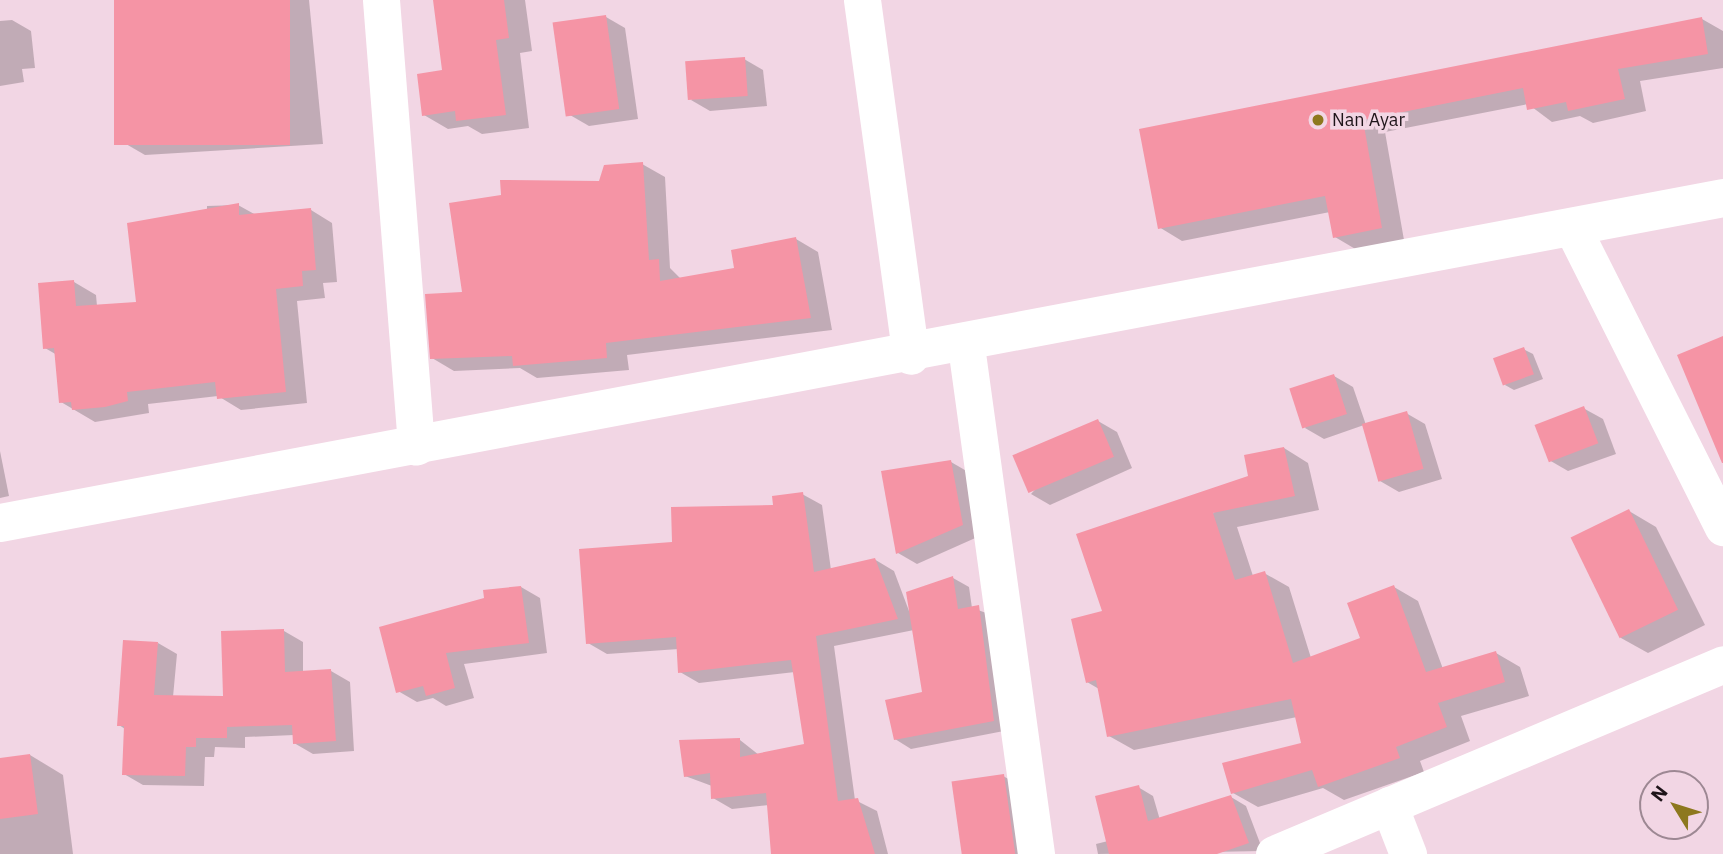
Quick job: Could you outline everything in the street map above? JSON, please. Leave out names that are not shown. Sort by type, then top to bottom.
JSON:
[{"type":"main road","points":[[0,523],[966,346],[1723,198]]},
{"type":"street","points":[[381,0],[416,447]]},
{"type":"street","points":[[862,0],[911,356]]},
{"type":"street","points":[[1572,227],[1723,527]]},
{"type":"street","points":[[966,346],[1036,854]]},
{"type":"street","points":[[1273,854],[1723,664]]},
{"type":"street","points":[[1389,805],[1408,854]]},
{"type":"building","points":[[114,0],[290,0],[290,145],[114,145]]},
{"type":"building","points":[[433,0],[504,0],[509,38],[496,40],[506,115],[456,121],[455,111],[422,116],[417,74],[442,70]]},
{"type":"building","points":[[606,15],[619,109],[566,117],[553,23]]},
{"type":"building","points":[[1702,17],[1708,54],[1618,69],[1625,99],[1568,111],[1566,102],[1527,110],[1523,88],[1363,120],[1382,228],[1333,238],[1325,196],[1158,229],[1139,129]]},
{"type":"building","points":[[745,57],[748,96],[688,100],[685,61]]},
{"type":"building","points":[[643,162],[649,260],[659,259],[660,281],[734,268],[731,250],[796,237],[811,318],[606,343],[607,358],[513,366],[512,356],[430,359],[425,294],[462,292],[449,203],[501,195],[500,180],[599,181],[604,165]]},
{"type":"building","points":[[239,203],[239,215],[311,208],[316,270],[302,271],[303,286],[276,289],[286,392],[217,399],[215,382],[127,392],[128,401],[105,407],[72,410],[71,402],[59,403],[54,348],[43,349],[38,283],[74,280],[76,306],[136,302],[127,223]]},
{"type":"building","points":[[1723,336],[1723,463],[1722,463],[1677,355]]},
{"type":"building","points":[[1524,347],[1534,374],[1503,386],[1493,358]]},
{"type":"building","points":[[1334,374],[1347,414],[1302,428],[1289,389]]},
{"type":"building","points":[[1584,406],[1598,443],[1549,462],[1535,425]]},
{"type":"building","points":[[1407,411],[1424,469],[1378,482],[1362,424]]},
{"type":"building","points":[[1098,419],[1114,457],[1028,493],[1012,455]]},
{"type":"building","points":[[1284,447],[1295,496],[1213,513],[1235,580],[1265,571],[1293,663],[1360,638],[1347,603],[1394,585],[1426,672],[1496,651],[1505,682],[1438,703],[1447,727],[1396,747],[1400,758],[1318,787],[1312,770],[1231,794],[1222,763],[1301,743],[1291,699],[1107,737],[1096,680],[1086,683],[1071,619],[1102,611],[1076,534],[1248,476],[1244,455]]},
{"type":"building","points":[[951,460],[963,525],[896,554],[881,471]]},
{"type":"building","points":[[803,492],[814,572],[875,558],[898,619],[816,636],[838,801],[858,798],[875,854],[771,854],[766,793],[711,799],[710,773],[684,777],[679,740],[740,738],[740,757],[804,744],[791,660],[678,673],[676,637],[586,644],[579,549],[672,542],[671,507],[773,505],[772,496]]},
{"type":"building","points":[[1629,509],[1678,610],[1620,638],[1571,537]]},
{"type":"building","points":[[953,576],[958,609],[979,605],[994,721],[894,740],[885,700],[922,692],[906,592]]},
{"type":"building","points":[[521,586],[529,643],[446,653],[455,688],[426,696],[423,686],[396,693],[379,627],[484,598],[483,590]]},
{"type":"building","points":[[284,629],[285,672],[331,669],[336,741],[293,744],[292,725],[227,727],[227,738],[196,738],[196,747],[186,747],[185,776],[122,775],[124,726],[117,726],[123,640],[158,642],[154,695],[223,696],[221,631]]},
{"type":"building","points":[[30,754],[38,814],[0,819],[0,758]]},
{"type":"building","points":[[1004,774],[1015,854],[962,854],[952,781]]},
{"type":"building","points":[[1139,785],[1148,821],[1231,795],[1249,843],[1217,854],[1109,854],[1095,796]]},
{"type":"place","name":"Nan Ayar","points":[[1318,120]]}]
